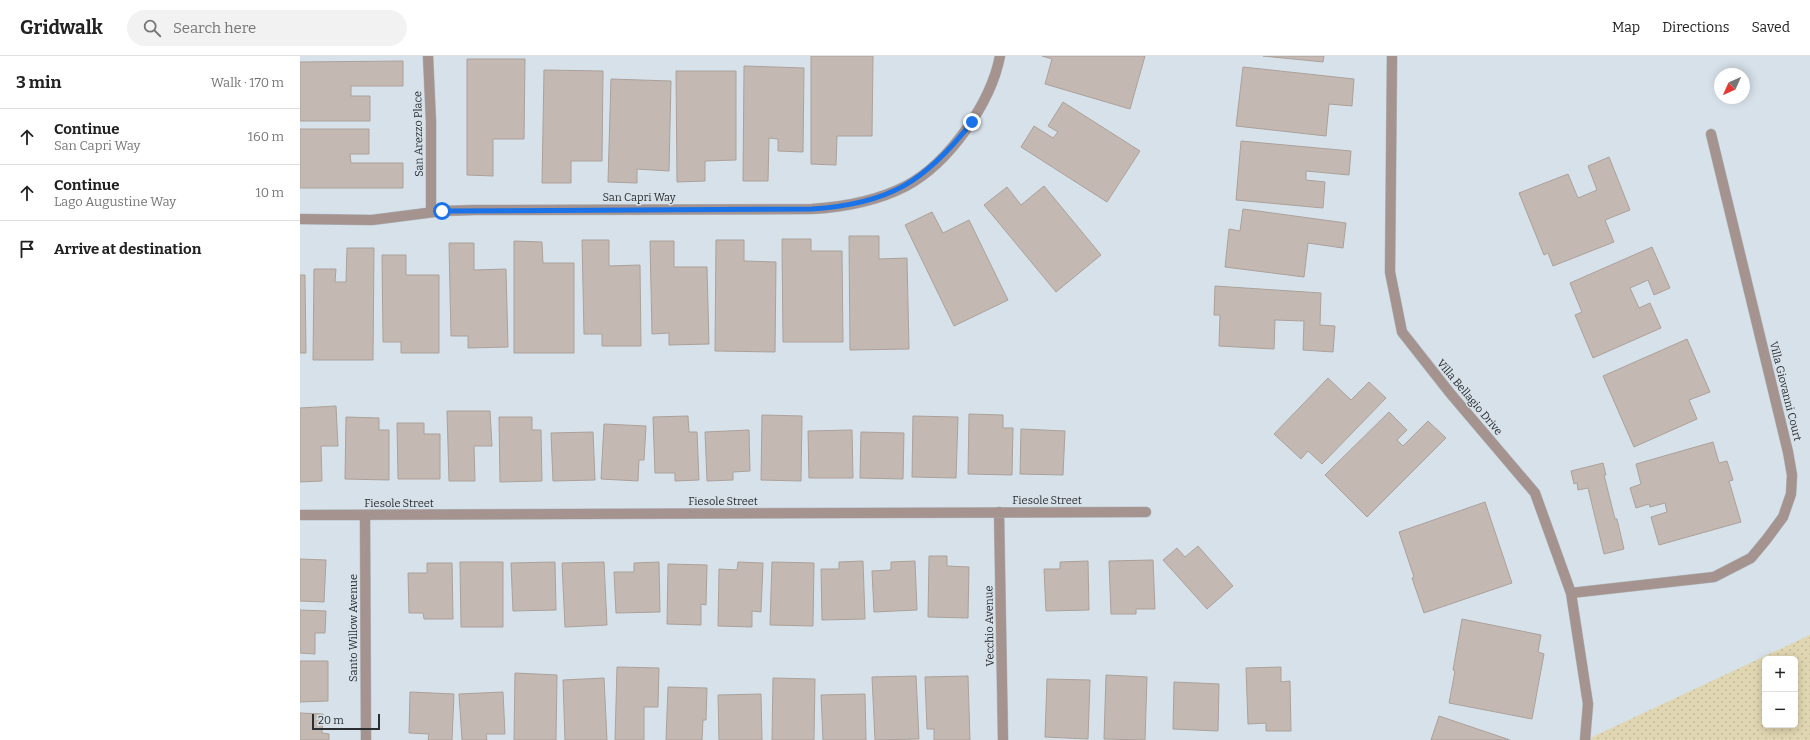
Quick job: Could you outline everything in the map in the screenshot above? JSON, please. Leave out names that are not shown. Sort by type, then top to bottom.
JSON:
[{"type":"street","name":"San Arezzo Place","points":[[428,56],[431,122],[431,212]]},
{"type":"street","name":"San Capri Way","points":[[300,219],[372,220],[431,212],[475,210],[812,209],[837,207],[863,202],[907,185],[942,158],[972,122],[985,98],[1000,56]]},
{"type":"street","name":"Villa Bellagio Drive","points":[[1392,56],[1390,272],[1402,332],[1450,393],[1535,493],[1571,593],[1588,704],[1585,740]]},
{"type":"street","name":"Villa Giovanni Court","points":[[1571,593],[1714,577],[1751,558],[1783,517],[1791,494],[1792,476],[1788,452],[1710,134]]},
{"type":"street","name":"Vecchio Avenue","points":[[999,512],[1003,740]]},
{"type":"street","name":"Fiesole Street","points":[[300,515],[1146,512]]},
{"type":"street","name":"Santo Willow Avenue","points":[[365,515],[366,740]]},
{"type":"sand","points":[[1810,635],[1810,740],[1586,740],[1762,658],[1762,728],[1798,728],[1798,656],[1765,656]]},
{"type":"building","points":[[811,56],[873,56],[872,136],[837,136],[836,165],[811,164]]},
{"type":"building","points":[[1042,56],[1145,56],[1130,109],[1045,84],[1052,59]]},
{"type":"building","points":[[1263,56],[1324,56],[1323,62]]},
{"type":"building","points":[[467,59],[525,59],[524,139],[493,139],[493,176],[467,175]]},
{"type":"building","points":[[403,61],[403,86],[351,86],[351,96],[370,96],[370,121],[300,121],[300,62]]},
{"type":"building","points":[[744,66],[804,68],[803,152],[778,151],[778,139],[769,138],[768,181],[743,181]]},
{"type":"building","points":[[1243,67],[1354,79],[1352,106],[1329,104],[1326,136],[1236,126]]},
{"type":"building","points":[[544,70],[603,71],[602,161],[571,161],[571,183],[542,183]]},
{"type":"building","points":[[676,71],[736,71],[736,160],[705,161],[705,181],[677,182]]},
{"type":"building","points":[[611,79],[671,81],[669,171],[637,169],[637,183],[608,182]]},
{"type":"building","points":[[1063,102],[1140,151],[1107,202],[1021,147],[1034,126],[1053,138],[1058,132],[1048,126]]},
{"type":"building","points":[[300,129],[369,129],[369,154],[350,154],[351,163],[403,163],[403,188],[300,188]]},
{"type":"building","points":[[1241,141],[1351,151],[1349,175],[1306,171],[1306,180],[1325,182],[1323,208],[1236,200]]},
{"type":"building","points":[[1609,157],[1630,210],[1605,220],[1614,242],[1553,266],[1548,253],[1544,255],[1519,193],[1568,174],[1578,198],[1597,190],[1588,166]]},
{"type":"building","points":[[1044,186],[1101,255],[1056,292],[984,205],[1007,187],[1021,205]]},
{"type":"building","points":[[1243,209],[1346,223],[1343,248],[1308,243],[1304,277],[1225,267],[1229,229],[1240,231]]},
{"type":"building","points":[[932,212],[943,233],[969,220],[1008,300],[954,326],[905,225]]},
{"type":"building","points":[[849,236],[879,236],[879,259],[907,258],[909,349],[850,350]]},
{"type":"building","points":[[782,239],[811,239],[811,251],[842,251],[843,342],[783,342]]},
{"type":"building","points":[[582,240],[609,240],[609,266],[640,265],[641,346],[602,346],[602,334],[584,334]]},
{"type":"building","points":[[716,240],[744,240],[744,261],[776,262],[775,352],[715,351]]},
{"type":"building","points":[[514,241],[542,242],[543,263],[574,263],[574,353],[514,353]]},
{"type":"building","points":[[650,241],[674,241],[674,267],[707,267],[709,344],[669,345],[669,333],[652,334]]},
{"type":"building","points":[[449,243],[474,243],[474,270],[506,269],[508,347],[468,348],[468,336],[451,336]]},
{"type":"building","points":[[1652,247],[1670,288],[1654,295],[1648,280],[1630,288],[1639,308],[1650,303],[1661,328],[1593,358],[1575,315],[1582,312],[1570,283]]},
{"type":"building","points":[[347,248],[374,248],[373,360],[313,360],[314,269],[336,269],[335,282],[346,282]]},
{"type":"building","points":[[382,255],[406,255],[406,275],[439,275],[439,353],[401,353],[401,342],[383,342]]},
{"type":"building","points":[[300,275],[305,275],[306,353],[300,353]]},
{"type":"building","points":[[1215,286],[1321,293],[1320,325],[1335,326],[1333,352],[1303,350],[1304,321],[1275,320],[1274,349],[1219,346],[1220,315],[1214,315]]},
{"type":"building","points":[[1687,339],[1710,392],[1689,400],[1697,419],[1634,447],[1603,376]]},
{"type":"building","points":[[1328,378],[1351,400],[1369,382],[1386,398],[1322,464],[1308,451],[1301,459],[1274,434]]},
{"type":"building","points":[[336,406],[338,446],[321,446],[322,481],[300,482],[300,408]]},
{"type":"building","points":[[447,411],[490,411],[492,446],[474,446],[475,481],[449,481]]},
{"type":"building","points":[[1389,412],[1407,430],[1397,440],[1403,446],[1428,421],[1446,438],[1367,517],[1325,475]]},
{"type":"building","points":[[969,414],[1003,415],[1003,428],[1013,428],[1012,475],[968,474]]},
{"type":"building","points":[[762,415],[802,416],[801,481],[761,480]]},
{"type":"building","points":[[688,416],[689,432],[697,432],[699,480],[675,481],[675,473],[655,473],[653,417]]},
{"type":"building","points":[[913,416],[958,417],[956,478],[912,477]]},
{"type":"building","points":[[346,417],[379,418],[379,430],[389,430],[389,480],[345,479]]},
{"type":"building","points":[[499,417],[532,417],[532,430],[541,430],[542,481],[500,482]]},
{"type":"building","points":[[397,423],[424,423],[424,434],[440,434],[440,479],[398,479]]},
{"type":"building","points":[[604,424],[646,426],[644,460],[639,460],[638,481],[601,479]]},
{"type":"building","points":[[1021,429],[1065,431],[1063,475],[1020,474]]},
{"type":"building","points":[[749,430],[750,471],[733,472],[733,480],[707,481],[705,432]]},
{"type":"building","points":[[852,430],[853,478],[809,478],[808,431]]},
{"type":"building","points":[[593,432],[595,480],[553,481],[551,433]]},
{"type":"building","points":[[861,432],[904,433],[903,479],[860,478]]},
{"type":"building","points":[[1713,442],[1719,463],[1727,461],[1733,480],[1729,481],[1741,522],[1659,545],[1651,517],[1667,512],[1665,503],[1650,507],[1649,504],[1636,508],[1630,488],[1641,484],[1636,464]]},
{"type":"building","points":[[1603,463],[1606,475],[1604,475],[1624,549],[1604,554],[1588,488],[1578,490],[1577,483],[1574,484],[1571,471]]},
{"type":"building","points":[[1485,502],[1512,583],[1424,613],[1399,532]]},
{"type":"building","points":[[1198,546],[1233,586],[1207,609],[1163,560],[1177,548],[1185,557]]},
{"type":"building","points":[[929,556],[947,556],[947,566],[969,567],[968,618],[928,617]]},
{"type":"building","points":[[300,559],[326,560],[324,602],[300,601]]},
{"type":"building","points":[[1153,560],[1155,609],[1136,609],[1136,614],[1111,614],[1109,561]]},
{"type":"building","points":[[863,561],[865,619],[822,620],[821,569],[839,569],[839,562]]},
{"type":"building","points":[[915,561],[917,610],[874,612],[872,571],[891,570],[891,562]]},
{"type":"building","points":[[1088,561],[1089,610],[1046,611],[1044,569],[1060,569],[1060,562]]},
{"type":"building","points":[[460,562],[503,562],[503,627],[461,627]]},
{"type":"building","points":[[555,562],[556,610],[513,611],[511,563]]},
{"type":"building","points":[[604,562],[607,625],[565,627],[562,563]]},
{"type":"building","points":[[659,562],[660,612],[616,613],[614,572],[634,572],[634,563]]},
{"type":"building","points":[[738,562],[763,563],[761,612],[752,611],[752,627],[718,626],[719,569],[737,570]]},
{"type":"building","points":[[772,562],[814,563],[813,626],[770,625]]},
{"type":"building","points":[[427,563],[452,563],[453,619],[424,619],[423,613],[409,613],[408,573],[427,573]]},
{"type":"building","points":[[668,564],[707,565],[706,605],[701,604],[701,625],[667,624]]},
{"type":"building","points":[[300,610],[326,611],[325,633],[315,633],[315,654],[300,653]]},
{"type":"building","points":[[1462,619],[1541,635],[1538,652],[1544,654],[1532,719],[1449,703]]},
{"type":"building","points":[[300,661],[328,661],[328,701],[300,702]]},
{"type":"building","points":[[617,667],[659,668],[658,707],[644,707],[644,740],[615,740]]},
{"type":"building","points":[[1281,667],[1281,682],[1290,681],[1291,731],[1266,731],[1266,723],[1248,724],[1246,668]]},
{"type":"building","points":[[515,673],[557,675],[556,740],[514,740]]},
{"type":"building","points":[[1106,675],[1147,677],[1145,740],[1104,739]]},
{"type":"building","points":[[916,676],[919,739],[875,740],[872,677]]},
{"type":"building","points":[[968,676],[970,740],[934,740],[934,729],[927,729],[925,677]]},
{"type":"building","points":[[604,678],[607,740],[565,740],[563,680]]},
{"type":"building","points":[[773,678],[815,679],[814,740],[772,740]]},
{"type":"building","points":[[1047,679],[1090,680],[1088,739],[1045,737]]},
{"type":"building","points":[[1174,682],[1219,684],[1218,731],[1173,729]]},
{"type":"building","points":[[668,687],[707,688],[706,720],[703,720],[702,740],[666,740]]},
{"type":"building","points":[[410,692],[454,694],[452,740],[428,740],[429,734],[409,733]]},
{"type":"building","points":[[503,692],[505,734],[486,734],[487,740],[462,740],[459,694]]},
{"type":"building","points":[[761,694],[762,740],[719,740],[718,695]]},
{"type":"building","points":[[865,694],[866,740],[823,740],[821,695]]},
{"type":"building","points":[[300,713],[323,714],[322,733],[329,734],[329,740],[300,740]]},
{"type":"building","points":[[1439,716],[1510,740],[1431,740]]},
{"type":"route","points":[[442,211],[812,209],[837,207],[863,202],[907,185],[942,158],[972,122]]}]
